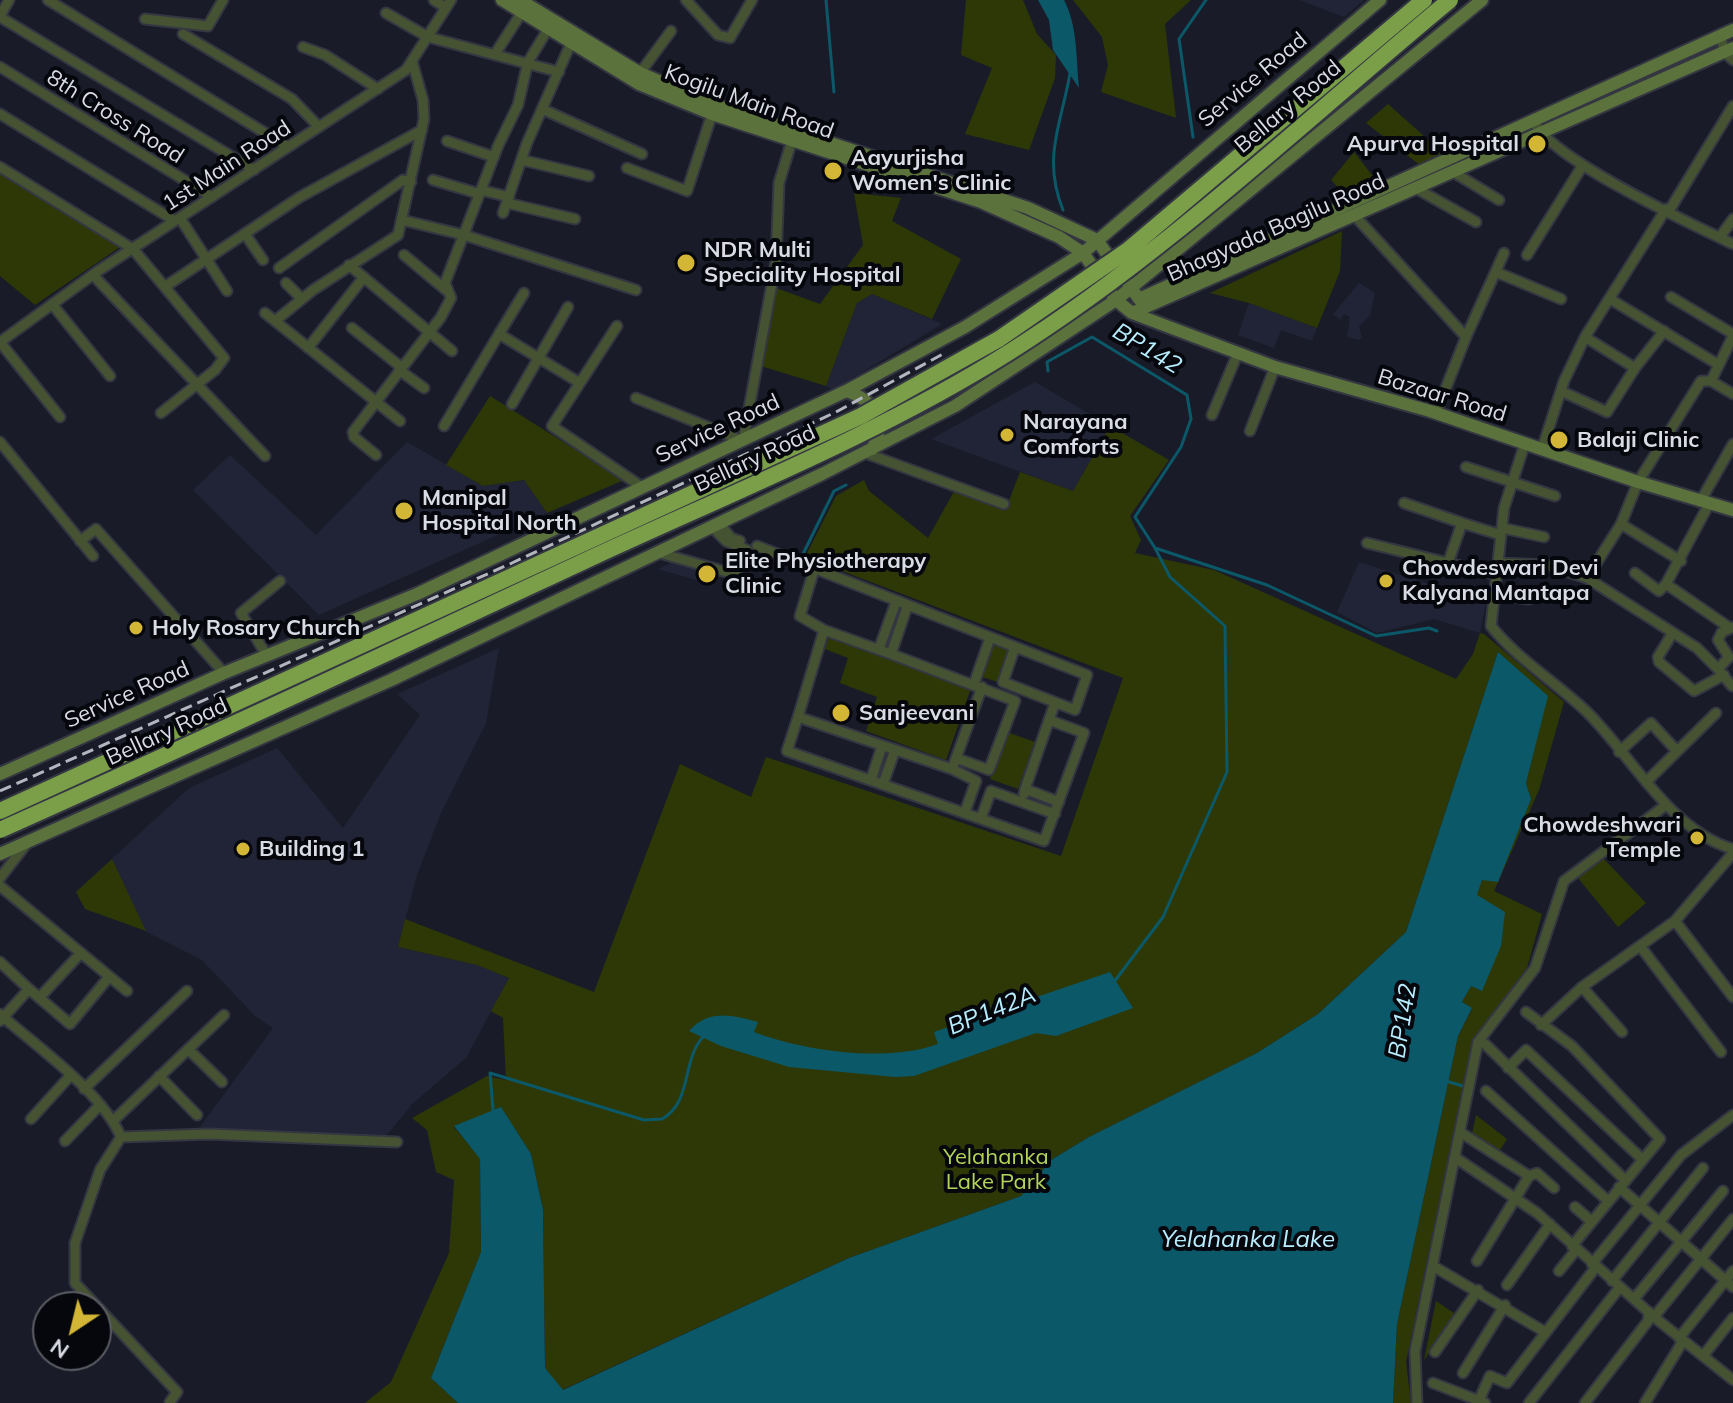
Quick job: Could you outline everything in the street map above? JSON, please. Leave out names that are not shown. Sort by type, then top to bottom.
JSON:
[{"type":"highway","name":"Bellary Road","points":[[0,811],[744,471],[942,373],[1077,287],[1128,250],[1424,0]]},
{"type":"highway","name":"Bellary Road","points":[[0,830],[326,684],[858,436],[948,388],[1009,352],[1108,284],[1450,0]]},
{"type":"main road","name":"Kogilu Main Road","points":[[502,0],[521,6],[640,73],[715,105],[780,131],[1097,240]]},
{"type":"main road","name":"Service Road","points":[[0,774],[224,673],[417,594],[846,391],[965,327],[1083,253],[1380,0]]},
{"type":"main road","points":[[1131,288],[1482,0]]},
{"type":"main road","name":"Kogilu Main Road","points":[[521,6],[548,29],[639,84],[712,114],[780,131],[792,140],[1026,214],[1083,253]]},
{"type":"main road","name":"Bhagyada Bagilu Road","points":[[1132,307],[1727,33]]},
{"type":"main road","name":"Bhagyada Bagilu Road","points":[[1132,307],[1355,216],[1730,53]]},
{"type":"main road","points":[[1097,240],[1131,288],[1132,307]]},
{"type":"main road","points":[[1083,253],[1132,307]]},
{"type":"main road","points":[[1131,288],[1132,307]]},
{"type":"main road","points":[[0,854],[391,680],[869,451],[955,406],[1083,323],[1132,307]]},
{"type":"main road","name":"Bazaar Road","points":[[1132,307],[1237,355],[1436,413],[1638,482],[1733,510]]},
{"type":"main road","points":[[846,391],[866,400],[875,413],[880,430],[869,451]]},
{"type":"street","points":[[9,0],[0,16],[254,170]]},
{"type":"street","points":[[48,0],[288,147]]},
{"type":"street","points":[[145,19],[208,26],[223,0]]},
{"type":"street","points":[[434,0],[448,4]]},
{"type":"street","points":[[686,0],[718,35],[730,38],[752,0]]},
{"type":"street","name":"1st Main Road","points":[[0,342],[93,275],[406,70],[448,4]]},
{"type":"street","points":[[495,54],[521,6]]},
{"type":"street","points":[[386,13],[428,37],[559,72]]},
{"type":"street","points":[[446,290],[480,192],[518,105],[528,62],[548,29]]},
{"type":"street","points":[[640,73],[671,31]]},
{"type":"street","points":[[1727,33],[1730,53]]},
{"type":"street","points":[[183,34],[292,99],[319,127]]},
{"type":"street","points":[[507,204],[542,109],[571,43]]},
{"type":"street","points":[[303,47],[325,55],[378,89]]},
{"type":"street","points":[[275,321],[349,265],[398,235],[422,130],[423,100],[412,61]]},
{"type":"street","name":"8th Cross Road","points":[[0,67],[212,197]]},
{"type":"street","points":[[1542,449],[1561,391],[1585,337],[1733,106]]},
{"type":"street","points":[[542,109],[642,154]]},
{"type":"street","points":[[0,114],[178,219],[227,291]]},
{"type":"street","points":[[627,168],[687,191],[712,114]]},
{"type":"street","points":[[1533,120],[1539,134],[1583,165],[1733,244]]},
{"type":"street","points":[[166,286],[300,197],[422,130]]},
{"type":"street","points":[[636,398],[743,441],[776,262],[779,183],[792,140]]},
{"type":"street","points":[[447,141],[494,157]]},
{"type":"street","points":[[522,160],[589,176]]},
{"type":"street","points":[[1527,255],[1583,165]]},
{"type":"street","points":[[0,167],[133,249],[224,358],[161,413]]},
{"type":"street","points":[[1453,172],[1499,200]]},
{"type":"street","points":[[279,268],[403,180],[411,182]]},
{"type":"street","points":[[433,180],[480,192],[507,204],[575,219]]},
{"type":"street","points":[[1417,189],[1476,222]]},
{"type":"street","points":[[1355,216],[1466,337]]},
{"type":"street","points":[[1720,237],[1733,219]]},
{"type":"street","points":[[402,220],[464,235],[636,290]]},
{"type":"street","points":[[245,234],[263,260]]},
{"type":"street","points":[[1436,413],[1504,253]]},
{"type":"street","points":[[376,455],[354,437],[353,432],[451,298],[446,290],[404,255]]},
{"type":"street","points":[[349,265],[452,351]]},
{"type":"street","points":[[1496,272],[1561,299]]},
{"type":"street","points":[[93,275],[265,456]]},
{"type":"street","points":[[308,348],[364,277]]},
{"type":"street","points":[[286,283],[302,299]]},
{"type":"street","points":[[444,426],[524,293]]},
{"type":"street","points":[[1671,297],[1733,335],[1711,381]]},
{"type":"street","points":[[1610,299],[1719,365]]},
{"type":"street","points":[[52,304],[110,376]]},
{"type":"street","points":[[512,404],[568,307]]},
{"type":"street","points":[[265,313],[400,421]]},
{"type":"street","points":[[617,326],[552,426],[642,487]]},
{"type":"street","points":[[352,328],[424,388]]},
{"type":"street","points":[[1561,391],[1607,412],[1635,368],[1664,331]]},
{"type":"street","points":[[499,334],[580,383]]},
{"type":"street","points":[[1585,337],[1635,368]]},
{"type":"street","points":[[0,342],[60,417]]},
{"type":"street","points":[[1212,415],[1237,355]]},
{"type":"street","points":[[1250,431],[1275,367]]},
{"type":"street","points":[[1587,578],[1621,524],[1638,482],[1701,381],[1711,381],[1733,394]]},
{"type":"street","points":[[0,442],[93,556]]},
{"type":"street","points":[[1525,443],[1502,532],[1491,626],[1590,715],[1666,805],[1720,846],[1733,851],[1675,921],[1582,987],[1541,1025]]},
{"type":"street","points":[[1635,573],[1659,591],[1666,584],[1681,561],[1704,503],[1733,444]]},
{"type":"street","points":[[869,451],[1004,504]]},
{"type":"street","points":[[1466,467],[1555,496]]},
{"type":"street","points":[[1404,503],[1462,523],[1544,537]]},
{"type":"street","points":[[1448,563],[1462,523]]},
{"type":"street","points":[[715,524],[752,548],[813,572],[896,602],[907,607],[1015,647],[1087,675],[1075,710],[1003,682],[1015,647]]},
{"type":"street","points":[[715,524],[726,541],[752,548]]},
{"type":"street","points":[[1621,524],[1681,561]]},
{"type":"street","points":[[80,541],[96,529],[224,673]]},
{"type":"street","points":[[1367,543],[1497,575]]},
{"type":"street","points":[[656,552],[737,575]]},
{"type":"street","points":[[1498,563],[1547,565],[1587,578],[1697,648],[1733,686]]},
{"type":"street","points":[[813,572],[800,616],[824,630],[1015,702],[989,770],[956,758]]},
{"type":"street","points":[[267,656],[241,613],[280,581]]},
{"type":"street","points":[[1666,584],[1732,628],[1719,636],[1729,657],[1721,672],[1694,691],[1659,662],[1658,657],[1672,634]]},
{"type":"street","points":[[1496,595],[1529,599]]},
{"type":"street","points":[[879,649],[896,602]]},
{"type":"street","points":[[891,654],[907,607]]},
{"type":"street","points":[[824,630],[788,752],[1044,841],[1084,733],[1049,720]]},
{"type":"street","points":[[952,769],[990,638]]},
{"type":"street","points":[[1021,801],[1055,703]]},
{"type":"street","points":[[1646,782],[1716,713]]},
{"type":"street","points":[[798,717],[952,769],[976,781],[965,812]]},
{"type":"street","points":[[1619,752],[1651,723],[1676,750]]},
{"type":"street","points":[[871,780],[882,746]]},
{"type":"street","points":[[883,784],[895,750]]},
{"type":"street","points":[[1025,789],[1059,802]]},
{"type":"street","points":[[981,818],[991,791],[1055,814]]},
{"type":"street","points":[[1417,1403],[1415,1351],[1478,1042],[1535,968],[1564,881],[1666,805]]},
{"type":"street","points":[[0,878],[27,843]]},
{"type":"street","points":[[0,886],[79,955],[127,991]]},
{"type":"street","points":[[1675,921],[1733,997]]},
{"type":"street","points":[[1640,946],[1721,1052]]},
{"type":"street","points":[[39,998],[79,955]]},
{"type":"street","points":[[0,962],[70,1024],[109,977]]},
{"type":"street","points":[[1582,987],[1622,1032]]},
{"type":"street","points":[[29,989],[1,1017],[84,1089],[114,1120],[121,1137]]},
{"type":"street","points":[[84,1089],[187,991]]},
{"type":"street","points":[[1526,1012],[1572,1046],[1660,1139],[1591,1221],[1559,1271]]},
{"type":"street","points":[[114,1120],[224,1015]]},
{"type":"street","points":[[1485,1044],[1622,1183],[1639,1206],[1703,1260],[1731,1279],[1681,1340],[1645,1403]]},
{"type":"street","points":[[188,1049],[222,1082]]},
{"type":"street","points":[[1508,1068],[1526,1050],[1642,1159]]},
{"type":"street","points":[[31,1119],[70,1076]]},
{"type":"street","points":[[159,1076],[197,1115]]},
{"type":"street","points":[[1486,1091],[1608,1201]]},
{"type":"street","points":[[65,1141],[100,1105]]},
{"type":"street","points":[[1433,1383],[1482,1402],[1490,1376],[1507,1383],[1639,1206],[1681,1155],[1733,1115]]},
{"type":"street","points":[[1460,1132],[1529,1176]]},
{"type":"street","points":[[121,1137],[209,1134],[397,1142]]},
{"type":"street","points":[[121,1137],[100,1170],[75,1243],[75,1283],[177,1392],[171,1403]]},
{"type":"street","points":[[1456,1158],[1518,1198],[1681,1340],[1731,1374]]},
{"type":"street","points":[[1529,1403],[1660,1222],[1703,1168]]},
{"type":"street","points":[[1477,1261],[1529,1176],[1537,1173],[1554,1188]]},
{"type":"street","points":[[1634,1299],[1723,1191]]},
{"type":"street","points":[[1575,1207],[1591,1221]]},
{"type":"street","points":[[1585,1403],[1651,1315],[1703,1260],[1733,1219]]},
{"type":"street","points":[[1507,1285],[1550,1224]]},
{"type":"street","points":[[1433,1266],[1505,1305],[1545,1332]]},
{"type":"street","points":[[1435,1352],[1478,1290]]},
{"type":"street","points":[[1463,1373],[1505,1305]]},
{"type":"street","points":[[1703,1356],[1733,1318]]},
{"type":"shaded area","points":[[1299,0],[1364,0],[1344,17]]},
{"type":"shaded area","points":[[1359,283],[1375,293],[1370,315],[1359,326],[1362,338],[1359,340],[1347,337],[1350,317],[1344,314],[1340,320],[1333,314]]},
{"type":"shaded area","points":[[872,294],[942,324],[833,390],[826,386],[857,303]]},
{"type":"shaded area","points":[[1249,303],[1317,328],[1312,341],[1281,330],[1274,348],[1238,335]]},
{"type":"shaded area","points":[[1035,382],[1110,426],[1073,491],[931,439]]},
{"type":"shaded area","points":[[407,442],[483,486],[524,480],[547,513],[319,615],[193,490],[230,455],[316,535]]},
{"type":"shaded area","points":[[686,556],[713,564],[707,583],[658,569]]},
{"type":"shaded area","name":"Chowdeswari Devi Kalyana Mantapa","points":[[1359,562],[1486,602],[1480,633],[1434,619],[1377,633],[1337,612]]},
{"type":"shaded area","points":[[499,648],[486,723],[441,813],[417,875],[398,947],[477,965],[509,978],[466,1058],[413,1103],[377,1147],[357,1140],[199,1128],[273,1028],[255,1016],[202,960],[131,924],[85,909],[76,892],[189,788],[277,748],[343,828],[420,715],[397,694]]},
{"type":"green space","points":[[966,0],[1023,0],[1037,34],[1056,55],[1055,78],[1029,150],[965,134],[992,68],[961,55]]},
{"type":"green space","points":[[1073,0],[1191,0],[1165,24],[1176,118],[1101,92],[1108,65],[1102,37]]},
{"type":"green space","points":[[1388,104],[1443,153],[1421,166],[1366,123]]},
{"type":"green space","points":[[1354,152],[1379,184],[1348,198],[1331,180]]},
{"type":"green space","points":[[0,172],[120,247],[35,305],[0,276]]},
{"type":"green space","points":[[854,193],[901,198],[892,221],[961,259],[932,319],[872,294],[857,303],[826,386],[761,366],[776,288],[820,304],[863,245]]},
{"type":"green space","points":[[1342,231],[1340,271],[1317,328],[1249,303],[1210,293]]},
{"type":"green space","points":[[490,396],[624,480],[547,513],[524,480],[483,486],[446,465]]},
{"type":"green space","name":"Yelahanka Lake Park","points":[[1110,426],[1169,460],[1130,516],[1141,540],[1135,553],[1214,570],[1456,679],[1473,654],[1480,633],[1484,634],[1564,702],[1539,790],[1494,891],[1542,914],[1527,968],[1472,1042],[1406,1362],[1411,1403],[1393,1403],[1397,1324],[1458,1036],[1472,1009],[1462,1002],[1471,985],[1481,991],[1476,896],[1482,880],[1516,831],[1531,799],[1526,783],[1547,697],[1498,652],[1406,932],[1318,1014],[1257,1053],[1089,1137],[1051,1160],[1021,1196],[849,1258],[562,1390],[545,1369],[543,1210],[531,1154],[501,1108],[454,1127],[480,1158],[481,1252],[431,1378],[458,1403],[365,1403],[391,1382],[449,1253],[454,1180],[436,1172],[427,1130],[412,1118],[487,1076],[506,1080],[503,1018],[491,1011],[509,978],[477,965],[398,947],[405,919],[594,992],[680,764],[751,797],[766,757],[1061,856],[1123,678],[805,557],[836,496],[864,480],[869,491],[928,538],[956,488],[1007,506],[1020,472],[1073,491]]},
{"type":"green space","points":[[829,637],[972,685],[946,760],[866,731],[877,697],[840,683],[848,658],[825,649]]},
{"type":"green space","points":[[993,644],[1009,649],[998,682],[982,677]]},
{"type":"green space","points":[[1007,732],[1035,742],[1018,789],[990,779]]},
{"type":"green space","points":[[1602,857],[1646,903],[1618,927],[1578,878]]},
{"type":"green space","points":[[112,859],[146,931],[85,909],[76,892]]},
{"type":"green space","points":[[1476,1115],[1507,1139],[1499,1152],[1472,1134]]},
{"type":"green space","points":[[1436,1301],[1458,1316],[1424,1360]]},
{"type":"water","points":[[1038,0],[1064,0],[1069,10],[1079,88],[1053,50],[1049,20]]},
{"type":"water","name":"Yelahanka Lake","points":[[1498,652],[1548,696],[1526,783],[1531,799],[1498,882],[1482,880],[1477,895],[1505,912],[1501,946],[1482,991],[1471,986],[1462,1002],[1472,1008],[1458,1036],[1397,1324],[1393,1403],[458,1403],[431,1378],[481,1252],[480,1159],[454,1126],[501,1107],[531,1154],[543,1210],[545,1368],[563,1390],[849,1258],[1021,1196],[1051,1160],[1089,1137],[1257,1053],[1318,1014],[1406,932]]},
{"type":"water","points":[[1110,972],[1133,1008],[1056,1036],[1036,1033],[914,1076],[789,1067],[721,1046],[689,1031],[705,1019],[730,1016],[758,1022],[754,1032],[796,1045],[871,1054],[918,1050],[938,1044],[934,1032]]},
{"type":"waterway","points":[[826,0],[834,92]]},
{"type":"waterway","points":[[1193,137],[1179,39],[1206,0]]},
{"type":"waterway","name":"BP142","points":[[1063,210],[1054,174],[1054,157],[1070,73]]},
{"type":"waterway","name":"BP142","points":[[1048,371],[1047,362],[1092,337],[1187,395],[1191,419],[1181,447],[1135,517],[1155,548],[1267,585],[1376,636],[1429,628],[1437,631]]},
{"type":"waterway","points":[[801,558],[834,491],[846,485]]},
{"type":"waterway","name":"BP142A","points":[[1114,982],[1163,917],[1227,772],[1225,626],[1170,577],[1155,548]]},
{"type":"waterway","name":"BP142A","points":[[493,1110],[490,1073],[644,1120],[662,1119],[678,1102],[692,1056],[704,1036]]},
{"type":"waterway","points":[[1446,1081],[1466,1087]]},
{"type":"railway","points":[[0,791],[512,563],[836,412],[943,354]]},
{"type":"place","name":"Apurva Hospital","points":[[1537,144]]},
{"type":"place","name":"Aayurjisha Women's Clinic","points":[[833,171]]},
{"type":"place","name":"NDR Multi Speciality Hospital","points":[[686,263]]},
{"type":"place","name":"Narayana Comforts","points":[[1007,435]]},
{"type":"place","name":"Balaji Clinic","points":[[1559,440]]},
{"type":"place","name":"Manipal Hospital North","points":[[404,511]]},
{"type":"place","name":"Elite Physiotherapy Clinic","points":[[707,574]]},
{"type":"place","name":"Chowdeswari Devi Kalyana Mantapa","points":[[1386,581]]},
{"type":"place","name":"Holy Rosary Church","points":[[136,628]]},
{"type":"place","name":"Sanjeevani","points":[[841,713]]},
{"type":"place","name":"Chowdeshwari Temple","points":[[1697,838]]},
{"type":"place","name":"Building 1","points":[[243,849]]}]
